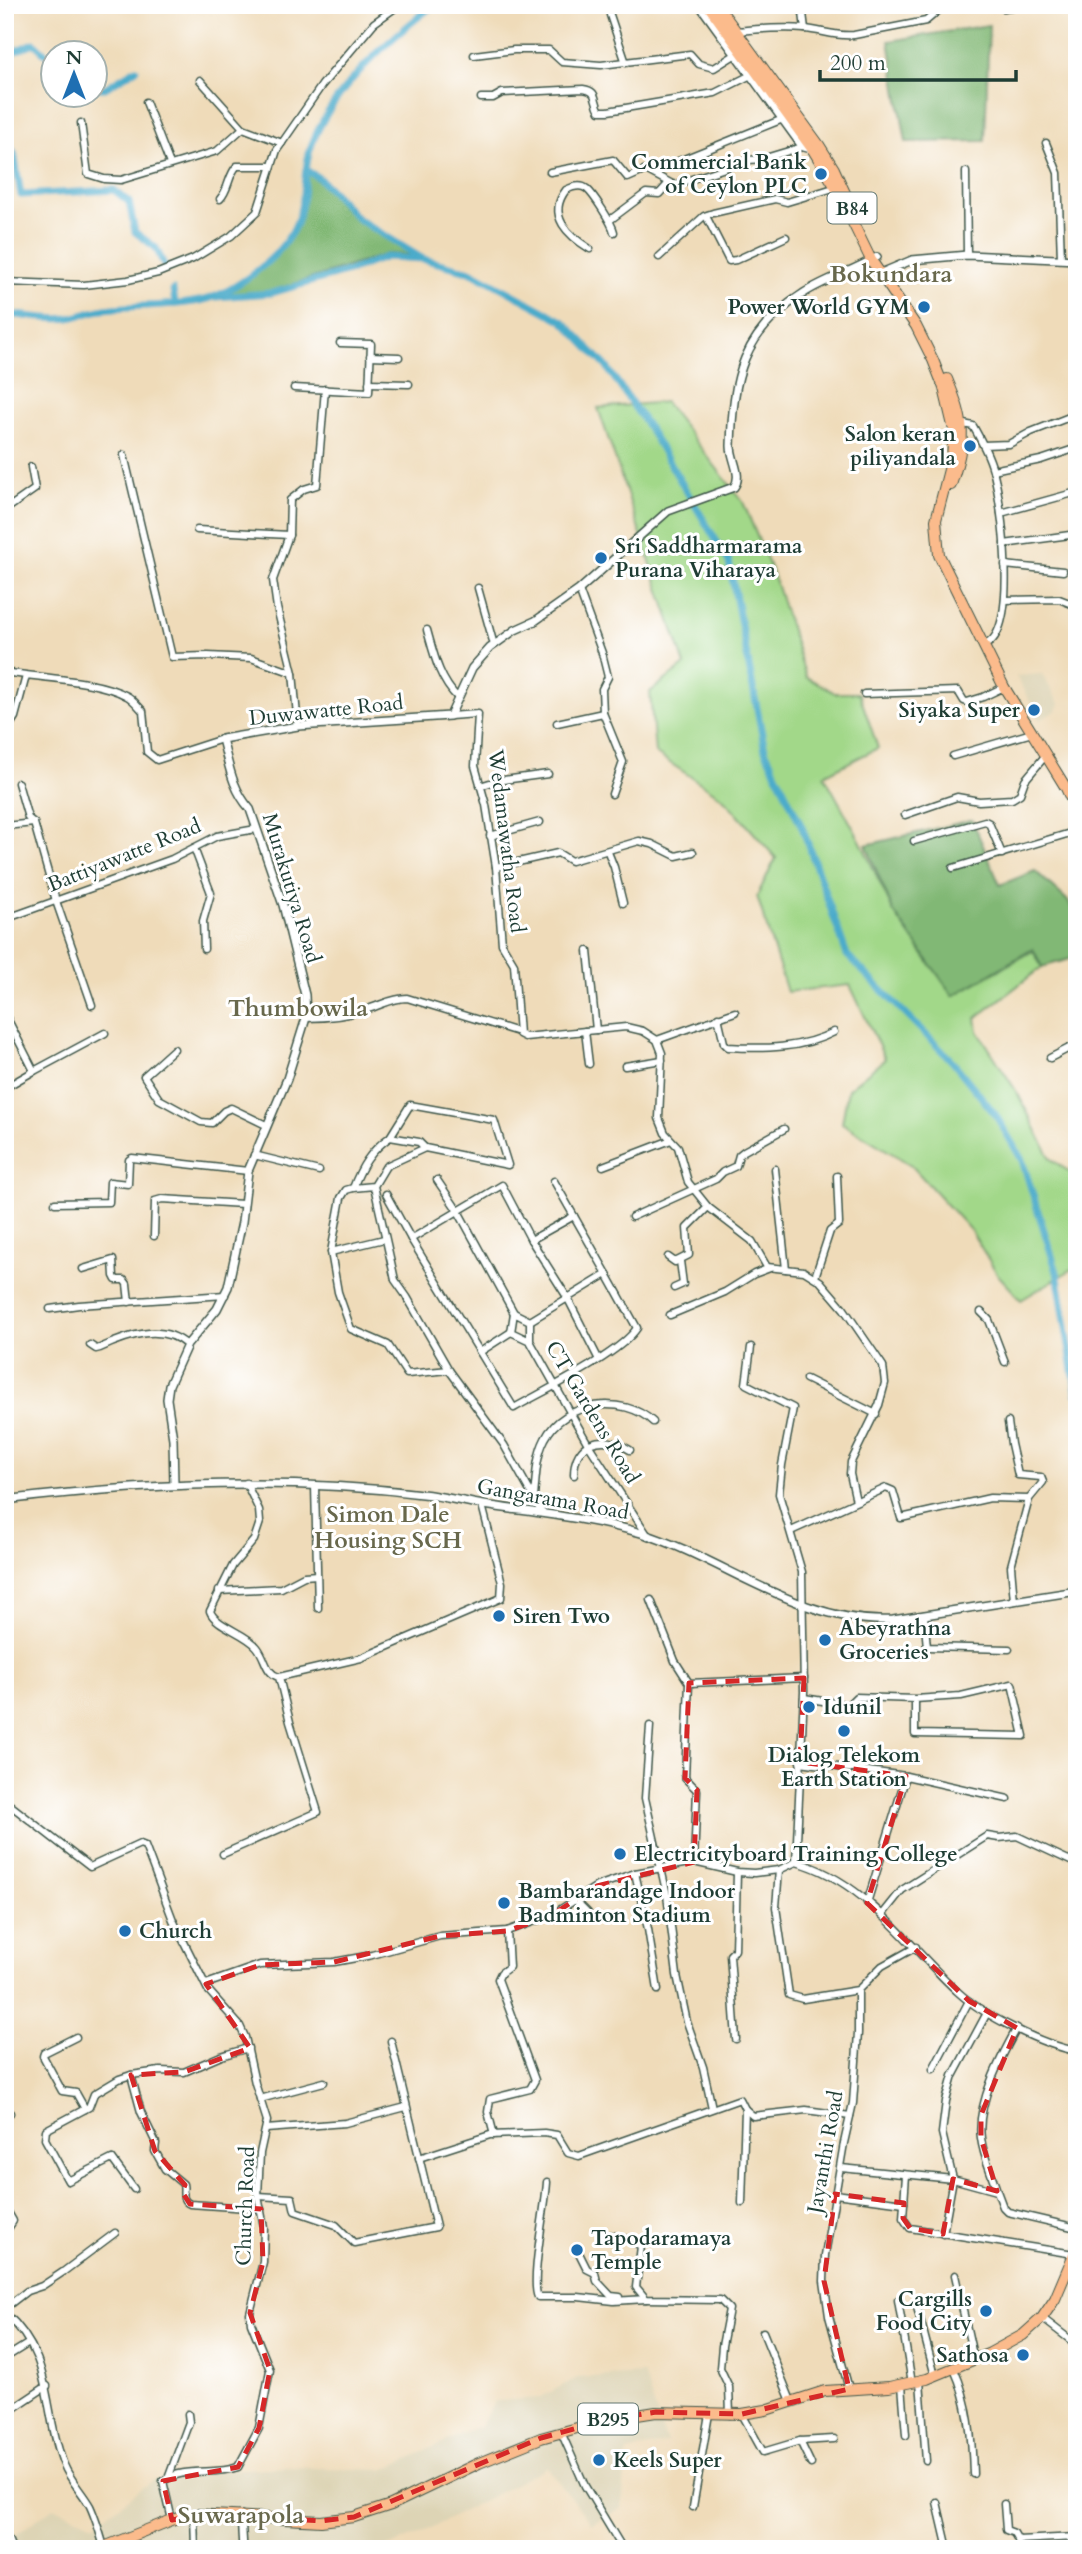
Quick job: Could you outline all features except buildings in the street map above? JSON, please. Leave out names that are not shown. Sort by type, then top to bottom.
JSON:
[{"type":"main road","name":"B84","points":[[708,5],[732,31],[819,145],[874,258],[922,323],[950,385],[958,423],[960,459],[943,513],[945,554],[1004,687],[1066,788],[1077,812]]},
{"type":"main road","name":"B84","points":[[717,5],[732,31],[739,53],[839,187]]},
{"type":"main road","name":"B84","points":[[987,644],[1077,797]]},
{"type":"main road","name":"B295","points":[[102,2548],[129,2544],[172,2520],[194,2514],[321,2521],[354,2517],[391,2505],[479,2463],[561,2432],[636,2414],[742,2414],[766,2410],[825,2391],[911,2383],[935,2377],[1023,2335],[1042,2318],[1055,2299],[1075,2251]]},
{"type":"street","points":[[5,282],[84,285],[128,280],[158,273],[214,248],[251,219],[261,204],[271,166],[282,143],[322,85],[374,23],[399,5]]},
{"type":"street","points":[[699,5],[739,53],[751,75],[802,147]]},
{"type":"street","points":[[802,5],[805,29]]},
{"type":"street","points":[[732,31],[805,29],[842,37],[926,20],[945,5]]},
{"type":"street","points":[[979,5],[1004,8],[1022,5]]},
{"type":"street","points":[[610,15],[626,63]]},
{"type":"street","points":[[474,54],[549,50],[562,62],[601,65],[690,54],[699,64],[715,68],[739,53]]},
{"type":"street","points":[[481,98],[493,98],[502,93],[589,89],[596,95],[600,111],[608,111],[715,93],[751,75]]},
{"type":"street","points":[[200,80],[243,128],[282,143]]},
{"type":"street","points":[[146,102],[170,164]]},
{"type":"street","points":[[674,163],[783,119]]},
{"type":"street","points":[[80,123],[88,174],[121,180],[217,151],[243,128]]},
{"type":"street","points":[[1046,143],[1058,173],[1061,259]]},
{"type":"street","points":[[550,172],[613,160],[628,178],[646,170],[668,184],[685,183],[749,160],[762,159],[802,147],[813,150]]},
{"type":"street","points":[[220,199],[225,194],[233,170],[237,166],[271,166]]},
{"type":"street","points":[[966,172],[967,255]]},
{"type":"street","points":[[610,220],[646,193],[659,194],[668,184]]},
{"type":"street","points":[[590,249],[569,236],[561,224],[559,212],[563,193],[573,187],[587,189],[610,220],[614,232]]},
{"type":"street","points":[[659,257],[706,215],[775,199],[787,202],[839,187]]},
{"type":"street","points":[[706,215],[729,261],[786,237]]},
{"type":"street","points":[[884,272],[912,260],[967,255],[1077,260]]},
{"type":"street","points":[[450,716],[471,668],[494,645],[515,630],[535,621],[579,590],[668,511],[737,484],[738,477],[731,452],[733,415],[739,370],[754,338],[769,320],[804,292],[874,258]]},
{"type":"street","points":[[294,388],[369,392],[370,344],[340,344]]},
{"type":"street","points":[[370,356],[399,357]]},
{"type":"street","points":[[1076,362],[1077,369]]},
{"type":"street","points":[[369,383],[409,384]]},
{"type":"street","points":[[298,726],[293,673],[277,608],[273,579],[289,535],[290,500],[304,489],[317,485],[325,390]]},
{"type":"street","points":[[983,445],[1009,444],[1077,414]]},
{"type":"street","points":[[958,423],[973,426],[983,445],[993,470],[1001,513],[1005,600],[998,634],[987,644]]},
{"type":"street","points":[[993,470],[1041,460],[1077,448]]},
{"type":"street","points":[[124,454],[172,657],[251,658],[293,673]]},
{"type":"street","points":[[5,510],[35,489],[31,467]]},
{"type":"street","points":[[1001,513],[1077,492]]},
{"type":"street","points":[[197,530],[289,535]]},
{"type":"street","points":[[1004,544],[1077,534]]},
{"type":"street","points":[[5,538],[8,542],[5,544]]},
{"type":"street","points":[[1005,565],[1063,571]]},
{"type":"street","points":[[478,588],[494,645]]},
{"type":"street","points":[[579,590],[608,677],[603,688],[603,713],[623,762],[612,794]]},
{"type":"street","points":[[1005,600],[1059,599],[1077,606]]},
{"type":"street","points":[[428,630],[437,666],[447,688],[458,698]]},
{"type":"street","name":"Duwawatte Road","points":[[5,672],[86,683],[127,696],[143,711],[147,752],[157,760],[222,739],[298,726],[450,716]]},
{"type":"street","points":[[5,733],[15,718],[26,676]]},
{"type":"street","points":[[864,694],[958,691],[967,702],[1004,687]]},
{"type":"street","name":"Wedamawatha Road","points":[[450,716],[478,713],[475,766],[496,867],[502,944],[514,964],[518,1032]]},
{"type":"street","points":[[557,723],[603,713]]},
{"type":"street","points":[[953,756],[1032,733]]},
{"type":"street","name":"Murakutiya Road","points":[[174,1484],[173,1439],[167,1399],[172,1376],[187,1345],[217,1309],[225,1295],[234,1268],[248,1171],[287,1079],[306,1018],[305,995],[286,914],[250,809],[240,798],[231,777],[222,739]]},
{"type":"street","points":[[905,815],[957,797],[979,802],[1012,799],[1020,794],[1025,780],[1046,755]]},
{"type":"street","points":[[480,786],[496,781],[548,774]]},
{"type":"street","points":[[18,783],[29,818],[34,823],[55,901],[92,1005]]},
{"type":"street","points":[[914,841],[985,821],[989,823],[1002,854]]},
{"type":"street","points":[[491,836],[540,822]]},
{"type":"street","points":[[5,826],[34,823]]},
{"type":"street","name":"Battiyawatte Road","points":[[5,919],[172,859],[217,836],[257,830]]},
{"type":"street","points":[[953,868],[1077,831]]},
{"type":"street","points":[[496,867],[558,853],[571,861],[639,841],[652,844],[676,856],[693,852]]},
{"type":"street","points":[[194,848],[211,893],[203,921],[204,949]]},
{"type":"street","points":[[608,852],[624,903]]},
{"type":"street","points":[[588,951],[596,1030]]},
{"type":"street","points":[[306,1018],[333,1018],[367,1010],[396,998],[407,998],[518,1032],[525,1037],[634,1028],[657,1040],[735,1012]]},
{"type":"street","points":[[5,1014],[34,1071]]},
{"type":"street","points":[[719,1017],[724,1043],[728,1047],[798,1045],[834,1032]]},
{"type":"street","points":[[585,1031],[589,1064]]},
{"type":"street","points":[[5,1128],[8,1086],[105,1033]]},
{"type":"street","points":[[657,1040],[662,1060],[659,1118],[665,1133],[678,1147],[685,1174],[708,1207],[752,1241],[765,1265],[770,1268]]},
{"type":"street","points":[[1050,1058],[1077,1044]]},
{"type":"street","points":[[174,1049],[144,1076],[159,1099],[207,1123],[216,1121],[224,1111],[231,1108],[267,1125]]},
{"type":"street","points":[[625,1066],[662,1060]]},
{"type":"street","points":[[353,1188],[366,1160],[378,1145],[390,1137],[410,1105],[494,1120],[508,1165],[425,1148],[419,1142],[390,1137]]},
{"type":"street","points":[[632,1217],[716,1179],[736,1166],[739,1155],[744,1150],[784,1129]]},
{"type":"street","points":[[603,1166],[671,1140]]},
{"type":"street","points":[[425,1148],[386,1166],[374,1186],[395,1280],[449,1370],[503,1445],[541,1513]]},
{"type":"street","points":[[254,1155],[319,1171]]},
{"type":"street","points":[[55,1203],[109,1202],[110,1182],[128,1184],[132,1158],[248,1171]]},
{"type":"street","points":[[775,1169],[786,1269]]},
{"type":"street","points":[[815,1277],[830,1231],[839,1224],[837,1176]]},
{"type":"street","points":[[437,1180],[458,1211],[514,1313],[511,1332],[480,1352]]},
{"type":"street","points":[[386,1194],[514,1408],[599,1360],[637,1328],[554,1181]]},
{"type":"street","points":[[411,1239],[502,1185],[531,1240],[567,1297],[599,1360]]},
{"type":"street","points":[[374,1186],[346,1190],[341,1198],[331,1252],[338,1292],[351,1329],[388,1345],[407,1374],[449,1370]]},
{"type":"street","points":[[154,1236],[155,1201],[162,1199],[243,1204]]},
{"type":"street","points":[[668,1257],[675,1262],[689,1255],[687,1228],[708,1207]]},
{"type":"street","points":[[531,1240],[574,1216]]},
{"type":"street","points":[[331,1252],[384,1239]]},
{"type":"street","points":[[83,1269],[113,1259],[114,1276],[116,1280],[124,1280],[127,1284],[129,1302]]},
{"type":"street","points":[[674,1288],[683,1284],[680,1261]]},
{"type":"street","points":[[670,1315],[724,1292],[770,1268],[804,1271],[815,1277],[844,1309],[883,1366],[884,1392],[876,1414],[850,1462],[856,1501]]},
{"type":"street","points":[[530,1321],[607,1274]]},
{"type":"street","points":[[50,1309],[225,1295]]},
{"type":"street","points":[[981,1311],[989,1320],[1006,1362]]},
{"type":"street","name":"CT Gardens Road","points":[[514,1313],[530,1321],[530,1342],[588,1444],[648,1536]]},
{"type":"street","points":[[90,1345],[96,1349],[153,1332],[172,1334],[187,1345]]},
{"type":"street","name":"CT Gardens Road","points":[[511,1332],[530,1342]]},
{"type":"street","points":[[751,1348],[746,1384],[793,1408],[779,1493],[802,1572],[804,1698],[796,1862]]},
{"type":"street","points":[[806,1379],[876,1414]]},
{"type":"street","points":[[534,1499],[540,1450],[546,1436],[571,1413],[608,1404],[640,1413],[653,1422]]},
{"type":"street","points":[[1008,1422],[1018,1475],[1043,1479],[1029,1499],[1011,1566],[1014,1601]]},
{"type":"street","points":[[574,1475],[580,1452],[588,1444],[611,1442],[630,1450]]},
{"type":"street","points":[[246,1483],[259,1510],[260,1522],[254,1540],[233,1565],[210,1611],[211,1616],[239,1631],[258,1647],[270,1673],[279,1677],[361,1658],[501,1598],[502,1583],[482,1504]]},
{"type":"street","name":"Gangarama Road","points":[[5,1500],[174,1484],[246,1483],[425,1494],[541,1513],[648,1536],[687,1550],[802,1604],[869,1621],[1077,1591]]},
{"type":"street","points":[[316,1486],[318,1608]]},
{"type":"street","points":[[791,1531],[886,1488],[893,1491],[901,1518],[990,1498],[1029,1499]]},
{"type":"street","points":[[219,1591],[281,1588],[304,1576],[317,1575]]},
{"type":"street","points":[[651,1600],[675,1661],[689,1683],[685,1778],[697,1790],[694,1862]]},
{"type":"street","points":[[924,1615],[927,1647],[1009,1649]]},
{"type":"street","points":[[223,1854],[318,1812],[290,1723],[279,1677]]},
{"type":"street","points":[[689,1683],[804,1678]]},
{"type":"street","points":[[804,1698],[848,1705],[856,1697],[915,1699],[961,1696],[1012,1684],[1024,1737],[915,1734],[915,1699]]},
{"type":"street","points":[[650,1726],[645,1798],[662,1868],[687,2022],[703,2067],[712,2108]]},
{"type":"street","points":[[800,1762],[906,1776],[1008,1800]]},
{"type":"street","points":[[867,1903],[906,1776]]},
{"type":"street","name":"Church Road","points":[[5,1801],[90,1867],[140,1844],[145,1846],[173,1920],[205,1984],[240,2026],[267,2121],[260,2153],[258,2196],[264,2227],[263,2262],[250,2313],[251,2323],[270,2370],[259,2428],[238,2467],[169,2476]]},
{"type":"street","points":[[882,1915],[902,1890],[987,1836],[1017,1836],[1077,1864]]},
{"type":"street","points":[[205,1984],[260,1965],[334,1962],[372,1955],[440,1936],[507,1931],[550,1916],[597,1886],[635,1873],[694,1862],[754,1873],[779,1870],[796,1862],[828,1874],[867,1903],[916,1947],[969,2001],[986,2013],[1049,2043],[1077,2051]]},
{"type":"street","points":[[779,1870],[776,1907],[789,1995],[803,1999],[858,1990],[882,1966],[916,1947]]},
{"type":"street","points":[[736,2039],[730,1955],[735,1950],[737,1872]]},
{"type":"street","points":[[635,1873],[648,1928],[658,1990]]},
{"type":"street","points":[[574,1899],[588,1913]]},
{"type":"street","points":[[494,2135],[488,2112],[490,2098],[530,2090],[535,2080],[498,1979],[509,1967],[507,1931]]},
{"type":"street","name":"Jayanthi Road","points":[[849,2389],[829,2316],[824,2281],[825,2255],[850,2116],[858,2033],[858,1990]]},
{"type":"street","points":[[933,2069],[969,2001]]},
{"type":"street","points":[[943,2234],[953,2179],[942,2133],[946,2101],[953,2076],[986,2013]]},
{"type":"street","points":[[1017,2028],[985,2098],[981,2115],[981,2138],[997,2191],[1003,2207],[1008,2212],[1077,2228]]},
{"type":"street","points":[[76,2037],[44,2053],[43,2056],[62,2091],[74,2091],[85,2109]]},
{"type":"street","points":[[258,2196],[292,2198],[295,2211],[336,2225],[354,2243],[436,2227],[391,2041]]},
{"type":"street","points":[[134,2189],[112,2159],[68,2181],[55,2161],[44,2134],[46,2130],[90,2106],[94,2094],[131,2075],[184,2071],[247,2048]]},
{"type":"street","points":[[131,2075],[141,2112],[156,2143],[155,2151],[165,2169],[183,2184],[182,2192],[186,2202],[261,2209]]},
{"type":"street","points":[[260,2099],[324,2082]]},
{"type":"street","points":[[419,2158],[494,2135],[551,2133],[560,2139],[568,2153],[579,2156],[740,2099],[745,2109],[753,2116],[806,2110],[850,2116]]},
{"type":"street","points":[[267,2129],[345,2123],[406,2107]]},
{"type":"street","points":[[742,2203],[745,2109]]},
{"type":"street","points":[[841,2168],[953,2179],[997,2191]]},
{"type":"street","points":[[906,2175],[902,2218],[910,2228],[1075,2251]]},
{"type":"street","points":[[547,2182],[536,2273],[535,2292],[538,2297],[578,2297],[614,2301],[646,2299]]},
{"type":"street","points":[[835,2194],[904,2203]]},
{"type":"street","points":[[5,2207],[13,2221],[5,2232]]},
{"type":"street","points":[[102,2548],[90,2507],[65,2469],[59,2453],[47,2386],[29,2343],[5,2310],[27,2291],[42,2286],[115,2233]]},
{"type":"street","points":[[611,2235],[641,2246],[636,2287],[646,2299]]},
{"type":"street","points":[[579,2253],[587,2269],[595,2273],[597,2280],[611,2296],[720,2300],[729,2309],[720,2368],[729,2388],[730,2415]]},
{"type":"street","points":[[955,2275],[974,2360]]},
{"type":"street","points":[[898,2300],[926,2460]]},
{"type":"street","points":[[917,2307],[935,2377]]},
{"type":"street","points":[[1042,2318],[1077,2345]]},
{"type":"street","points":[[763,2332],[791,2401]]},
{"type":"street","points":[[5,2358],[29,2343]]},
{"type":"street","points":[[954,2369],[961,2383],[972,2442],[973,2474]]},
{"type":"street","points":[[906,2435],[911,2383]]},
{"type":"street","points":[[5,2414],[47,2386]]},
{"type":"street","points":[[172,2520],[163,2481],[169,2476],[189,2422],[188,2414]]},
{"type":"street","points":[[694,2507],[709,2414]]},
{"type":"street","points":[[742,2414],[763,2452],[800,2441],[834,2439]]},
{"type":"street","points":[[561,2432],[585,2486],[623,2549]]},
{"type":"street","points":[[800,2441],[811,2464]]},
{"type":"street","points":[[937,2502],[948,2549]]},
{"type":"street","points":[[1004,2504],[1006,2530],[1014,2533],[1018,2540],[1016,2549]]},
{"type":"street","points":[[194,2514],[195,2549]]},
{"type":"street","points":[[242,2515],[243,2549]]},
{"type":"street","points":[[5,2537],[12,2549]]},
{"type":"street","points":[[1018,2540],[1077,2537]]},
{"type":"highlighted area","points":[[804,1678],[800,1762],[906,1776],[867,1903],[969,2001],[1017,2028],[981,2115],[981,2138],[997,2191],[953,2179],[943,2234],[910,2228],[903,2218],[904,2203],[835,2194],[824,2281],[849,2389],[742,2414],[656,2412],[606,2420],[541,2438],[354,2517],[321,2521],[206,2513],[172,2520],[163,2481],[238,2467],[259,2428],[270,2370],[250,2313],[263,2262],[261,2209],[190,2204],[182,2192],[185,2185],[155,2151],[131,2075],[184,2072],[250,2048],[206,1984],[260,1965],[334,1962],[440,1936],[507,1931],[550,1916],[597,1886],[694,1862],[697,1790],[685,1778],[689,1683]]},
{"type":"shaded area","points":[[1042,674],[1060,705],[1057,710],[1040,720],[1016,676]]},
{"type":"shaded area","points":[[643,2374],[667,2443],[627,2452],[622,2509],[591,2524],[547,2467],[422,2533],[383,2549],[221,2549],[186,2546],[180,2549],[5,2549],[5,2543],[53,2507],[94,2524],[155,2479],[163,2481],[201,2471],[285,2467],[383,2470],[480,2426],[495,2401],[539,2398],[577,2378]]},
{"type":"green space","points":[[989,25],[985,141],[906,142],[889,41]]},
{"type":"green space","points":[[307,173],[319,181],[356,220],[412,255],[387,254],[272,291],[227,294],[262,269],[285,246],[300,216]]},
{"type":"green space","points":[[665,402],[743,502],[774,577],[806,677],[835,693],[859,693],[878,748],[824,775],[861,842],[893,911],[953,996],[1033,951],[1042,967],[976,1018],[978,1031],[1018,1094],[1051,1159],[1077,1177],[1077,1266],[1021,1300],[998,1275],[971,1231],[911,1165],[842,1123],[848,1089],[885,1059],[850,985],[787,992],[757,896],[776,858],[723,798],[655,753],[650,692],[685,665],[598,408]]},
{"type":"green space","points":[[972,820],[1000,885],[1035,871],[1067,900],[1077,915],[1077,957],[1042,967],[1033,949],[953,996],[893,911],[866,845]]},
{"type":"waterway","points":[[5,314],[62,319],[118,307],[192,302],[221,294],[249,277],[275,255],[292,232],[300,210],[312,144],[333,104],[381,50],[434,5]]},
{"type":"waterway","points":[[5,55],[34,43],[38,47]]},
{"type":"waterway","points":[[108,86],[136,69]]},
{"type":"waterway","points":[[5,139],[14,153],[21,195],[114,190],[129,202],[135,232],[156,248],[165,267]]},
{"type":"waterway","points":[[306,170],[319,178],[358,219],[423,259]]},
{"type":"waterway","points":[[215,297],[272,293],[349,271],[386,257],[423,259],[472,272],[563,321],[606,366],[648,427],[729,562],[765,750],[802,827],[847,955],[952,1061],[995,1114],[1022,1160],[1057,1272],[1077,1394]]},
{"type":"waterway","points":[[173,290],[175,304]]},
{"type":"place","name":"Commercial Bank of Ceylon PLC","points":[[821,174]]},
{"type":"place","name":"Power World GYM","points":[[924,307]]},
{"type":"place","name":"Salon keran piliyandala","points":[[970,446]]},
{"type":"place","name":"Sri Saddharmarama Purana Viharaya","points":[[601,558]]},
{"type":"place","name":"Siyaka Super","points":[[1034,710]]},
{"type":"place","name":"Siren Two","points":[[499,1616]]},
{"type":"place","name":"Abeyrathna Groceries","points":[[825,1640]]},
{"type":"place","name":"Idunil","points":[[809,1707]]},
{"type":"place","name":"Dialog Telekom Earth Station","points":[[844,1731]]},
{"type":"place","name":"Electricityboard Training College","points":[[620,1854]]},
{"type":"place","name":"Bambarandage Indoor Badminton Stadium","points":[[504,1903]]},
{"type":"place","name":"Church","points":[[125,1931]]},
{"type":"place","name":"Tapodaramaya Temple","points":[[577,2250]]},
{"type":"place","name":"Cargills Food City","points":[[986,2311]]},
{"type":"place","name":"Sathosa","points":[[1023,2355]]},
{"type":"place","name":"Keels Super","points":[[599,2460]]},
{"type":"district","name":"Bokundara","points":[[892,274]]},
{"type":"district","name":"Thumbowila","points":[[298,1008]]},
{"type":"district","name":"Simon Dale Housing SCH","points":[[388,1527]]},
{"type":"district","name":"Suwarapola","points":[[241,2515]]}]
